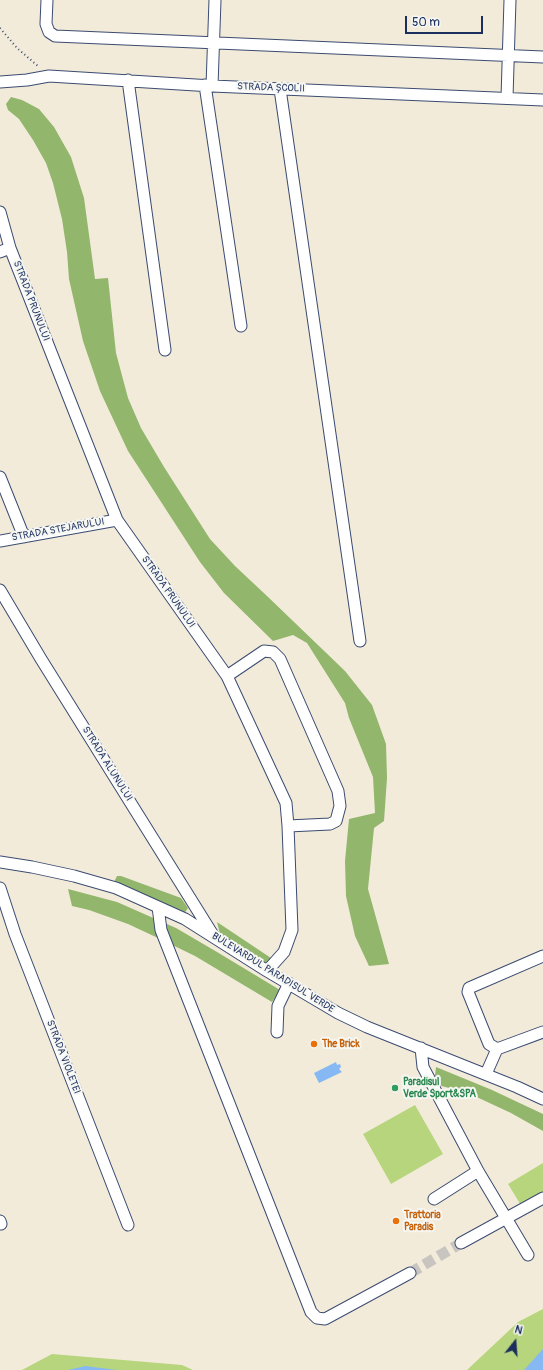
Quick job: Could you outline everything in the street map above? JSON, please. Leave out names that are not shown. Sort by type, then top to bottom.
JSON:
[{"type":"street","points":[[47,0],[46,24],[49,32],[54,36],[543,57]]},
{"type":"street","points":[[215,0],[214,43],[209,86],[240,326]]},
{"type":"street","points":[[507,98],[510,0]]},
{"type":"street","name":"STRADA ȘCOLII","points":[[0,82],[27,80],[49,76],[209,86],[543,100]]},
{"type":"street","points":[[128,80],[165,350]]},
{"type":"street","points":[[280,89],[360,641]]},
{"type":"street","name":"STRADA PRUNULUI","points":[[0,212],[5,250],[117,520],[227,676],[286,803],[292,930],[284,952],[267,971]]},
{"type":"street","points":[[0,477],[24,537]]},
{"type":"street","name":"STRADA STEJARULUI","points":[[0,541],[117,520]]},
{"type":"street","name":"STRADA ALUNULUI","points":[[0,590],[41,659],[214,936]]},
{"type":"street","points":[[227,676],[264,650],[273,652],[280,659],[338,791],[340,806],[336,821],[330,824],[288,826]]},
{"type":"street","name":"BULEVARDUL PARADISUL VERDE","points":[[0,862],[74,876],[116,888],[185,919],[267,971],[338,1013],[368,1027],[486,1074],[543,1099]]},
{"type":"street","name":"STRADA VIOLETEI","points":[[0,888],[15,934],[128,1224]]},
{"type":"street","points":[[158,907],[161,930],[311,1312],[317,1318],[325,1319],[410,1273]]},
{"type":"street","points":[[497,1049],[489,1044],[468,992],[469,988],[543,956]]},
{"type":"street","points":[[277,1032],[278,1006],[289,983]]},
{"type":"street","points":[[486,1074],[497,1049],[543,1032]]},
{"type":"street","points":[[421,1048],[423,1067],[478,1171],[528,1255]]},
{"type":"street","points":[[434,1199],[478,1171]]},
{"type":"street","points":[[461,1243],[543,1198]]},
{"type":"path","points":[[0,28],[17,48],[49,76]]},
{"type":"green space","points":[[11,97],[22,100],[39,109],[54,127],[71,157],[84,198],[95,279],[108,278],[116,353],[128,398],[141,428],[164,467],[210,539],[235,566],[345,671],[372,705],[386,744],[387,778],[384,821],[374,828],[368,889],[389,964],[369,966],[355,936],[346,896],[345,861],[349,819],[375,813],[373,777],[349,718],[345,703],[307,643],[293,635],[273,641],[224,593],[200,562],[128,451],[100,391],[83,341],[69,279],[62,219],[53,183],[46,163],[33,140],[19,119],[8,110],[6,104]]},
{"type":"green space","points":[[117,876],[121,876],[181,898],[188,908],[184,914],[114,882]]},
{"type":"green space","points":[[68,889],[117,902],[176,928],[280,990],[272,1002],[195,956],[158,938],[128,924],[89,910],[72,906]]},
{"type":"green space","points":[[217,922],[280,964],[275,975],[221,938]]},
{"type":"green space","points":[[436,1067],[492,1090],[543,1114],[543,1131],[511,1113],[468,1093],[434,1084]]},
{"type":"green space","points":[[415,1105],[443,1154],[391,1184],[363,1134]]},
{"type":"green space","points":[[543,1163],[543,1195],[522,1207],[508,1184]]},
{"type":"green space","points":[[543,1309],[543,1370],[467,1370],[518,1322]]},
{"type":"green space","points":[[52,1354],[182,1365],[193,1370],[22,1370]]},
{"type":"water","points":[[336,1062],[337,1065],[340,1064],[341,1067],[339,1069],[342,1072],[319,1083],[314,1073]]},
{"type":"water","points":[[543,1349],[543,1370],[524,1370]]},
{"type":"water","points":[[85,1366],[117,1370],[68,1370]]},
{"type":"tunnel","points":[[410,1273],[461,1243]]},
{"type":"place","name":"The Brick","points":[[314,1044]]},
{"type":"place","name":"Paradisul Verde Sport&SPA","points":[[395,1088]]},
{"type":"place","name":"Trattoria Paradis","points":[[396,1221]]}]
